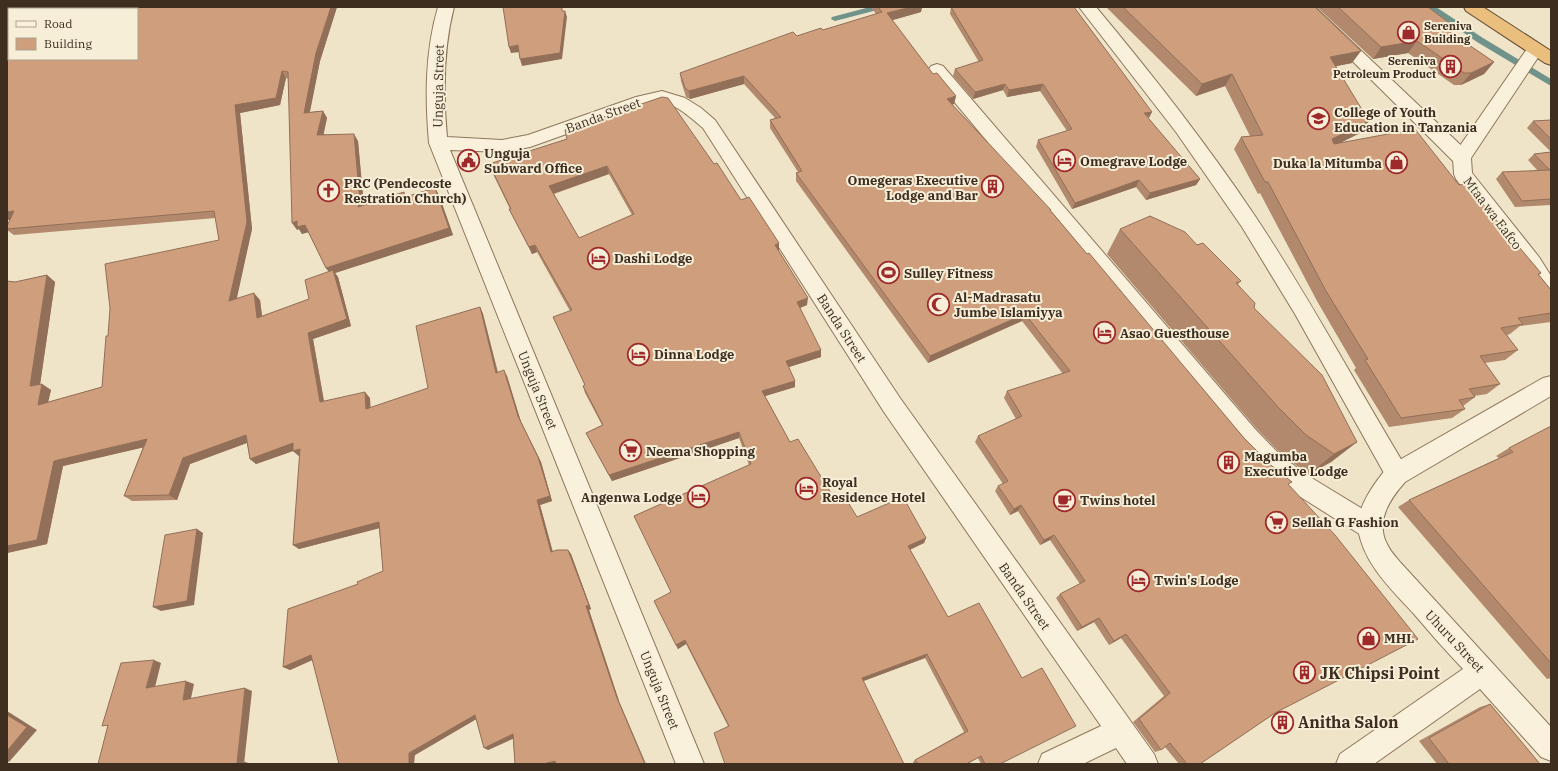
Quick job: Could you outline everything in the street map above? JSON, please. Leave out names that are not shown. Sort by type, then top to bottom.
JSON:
[{"type":"highway","points":[[1472,7],[1531,56],[1551,59]]},
{"type":"street","name":"Unguja Street","points":[[446,7],[441,24],[436,64],[435,114],[438,143],[690,764]]},
{"type":"street","points":[[1087,7],[1120,46],[1196,144],[1265,248],[1396,474]]},
{"type":"street","points":[[1306,7],[1462,158]]},
{"type":"street","name":"Mtaa wa Eafco","points":[[1531,56],[1462,158],[1463,174],[1532,264],[1551,293]]},
{"type":"street","points":[[937,70],[1247,436],[1274,464],[1307,488],[1370,527],[1373,510],[1385,487],[1396,474],[1551,385]]},
{"type":"street","name":"Banda Street","points":[[438,143],[502,146],[530,141],[642,101],[662,97],[679,102],[695,112],[709,124],[892,405],[1120,732],[1144,764]]},
{"type":"street","name":"Uhuru Street","points":[[1370,527],[1376,549],[1391,571],[1551,747]]},
{"type":"street","points":[[1350,764],[1483,671]]},
{"type":"street","points":[[1052,764],[1120,732]]},
{"type":"building","points":[[7,7],[331,7],[316,53],[304,113],[323,111],[317,135],[354,134],[360,202],[358,207],[404,192],[405,197],[435,188],[449,228],[326,268],[305,225],[297,227],[297,221],[292,223],[288,72],[282,71],[276,98],[235,105],[247,222],[229,301],[254,293],[257,318],[309,299],[305,280],[333,270],[347,319],[308,333],[320,402],[365,392],[366,409],[428,388],[416,326],[480,307],[496,373],[504,370],[518,416],[538,457],[550,496],[537,500],[551,552],[557,550],[568,550],[589,605],[586,606],[617,698],[645,764],[556,764],[555,761],[543,764],[515,764],[513,734],[484,748],[475,715],[409,753],[409,764],[339,764],[311,655],[283,667],[288,609],[358,584],[357,582],[383,571],[379,522],[293,545],[300,449],[293,451],[293,443],[250,459],[246,435],[183,458],[169,495],[124,496],[147,439],[54,461],[37,540],[7,546],[7,281],[15,282],[47,275],[30,386],[42,384],[38,405],[102,387],[110,308],[105,264],[219,240],[214,211],[7,229],[14,211],[7,212]]},
{"type":"building","points":[[503,7],[562,7],[562,11],[565,11],[560,53],[520,59],[518,45],[509,47]]},
{"type":"building","points":[[878,7],[911,7],[887,13],[933,74],[937,73],[956,96],[947,99],[1051,210],[1087,254],[1089,253],[1244,438],[1272,466],[1292,482],[1288,484],[1335,535],[1418,639],[1275,713],[1200,764],[1187,764],[1170,743],[1161,750],[1139,719],[1170,693],[1126,634],[1114,641],[1099,618],[1082,627],[1060,594],[1085,581],[1054,535],[1044,540],[1021,505],[1014,509],[998,486],[1008,481],[978,436],[1022,416],[1007,391],[1070,371],[1025,314],[930,356],[796,173],[802,171],[770,120],[781,117],[744,76],[689,91],[685,88],[680,73],[793,32],[797,36],[821,28],[823,30],[882,12]]},
{"type":"building","points":[[951,7],[1074,7],[1152,112],[1144,113],[1200,179],[1150,193],[1139,180],[1075,203],[1038,140],[1072,129],[1043,84],[1009,90],[1005,84],[975,92],[955,69],[983,60]]},
{"type":"building","points":[[1123,7],[1315,7],[1361,51],[1330,57],[1369,121],[1332,139],[1334,144],[1415,129],[1459,185],[1466,184],[1541,273],[1538,274],[1551,290],[1551,313],[1518,318],[1523,324],[1501,328],[1518,350],[1480,356],[1500,384],[1469,389],[1475,397],[1459,400],[1465,409],[1401,418],[1365,360],[1368,359],[1326,291],[1268,182],[1265,182],[1241,137],[1263,135],[1232,74],[1202,84]]},
{"type":"building","points":[[1338,7],[1428,7],[1452,25],[1444,28],[1494,62],[1471,73],[1464,73],[1417,41],[1381,47]]},
{"type":"building","points":[[662,97],[668,98],[714,164],[717,163],[741,200],[749,197],[779,243],[775,245],[808,298],[797,302],[821,350],[786,361],[795,381],[762,391],[790,442],[798,439],[834,498],[843,494],[857,517],[903,497],[926,538],[908,546],[948,617],[979,603],[1022,678],[1042,668],[1076,726],[1000,764],[985,764],[981,756],[966,764],[918,764],[915,760],[968,731],[927,654],[862,678],[904,764],[725,764],[714,733],[729,726],[685,640],[676,645],[654,601],[671,592],[634,516],[751,464],[739,432],[609,475],[586,433],[603,425],[583,386],[585,385],[553,317],[572,310],[535,245],[529,247],[509,209],[511,209],[489,164],[567,139],[565,130]],"holes":[[[607,166],[634,214],[579,238],[549,186]]]},
{"type":"building","points":[[1551,120],[1551,139],[1533,121]]},
{"type":"building","points":[[1551,152],[1551,199],[1522,201],[1502,172],[1550,170],[1534,154]]},
{"type":"building","points":[[1150,216],[1185,232],[1197,245],[1203,243],[1241,281],[1236,283],[1255,303],[1254,308],[1322,375],[1357,442],[1334,454],[1306,435],[1278,407],[1120,229]]},
{"type":"building","points":[[1551,426],[1551,663],[1409,500],[1513,452],[1509,448]]},
{"type":"building","points":[[197,529],[187,601],[153,607],[165,535]]},
{"type":"building","points":[[154,660],[146,688],[186,681],[183,700],[245,688],[237,763],[245,762],[244,764],[98,764],[108,725],[102,726],[121,663]]},
{"type":"building","points":[[1490,704],[1540,764],[1449,764],[1429,738]]},
{"type":"building","points":[[7,715],[27,727],[7,751]]},
{"type":"waterway","points":[[835,19],[878,7]]},
{"type":"waterway","points":[[1431,7],[1480,40],[1551,83]]},
{"type":"place","name":"Sereniva Building","points":[[1408,32]]},
{"type":"place","name":"Sereniva Petroleum Product","points":[[1451,67]]},
{"type":"place","name":"College of Youth Education in Tanzania","points":[[1318,119]]},
{"type":"place","name":"Unguja Subward Office","points":[[468,160]]},
{"type":"place","name":"Omegrave Lodge","points":[[1065,161]]},
{"type":"place","name":"Duka la Mitumba","points":[[1397,163]]},
{"type":"place","name":"Omegeras Executive Lodge and Bar","points":[[993,187]]},
{"type":"place","name":"PRC (Pendecoste Restration Church)","points":[[329,190]]},
{"type":"place","name":"Dashi Lodge","points":[[598,258]]},
{"type":"place","name":"Sulley Fitness","points":[[889,273]]},
{"type":"place","name":"Al-Madrasatu Jumbe Islamiyya","points":[[938,304]]},
{"type":"place","name":"Asao Guesthouse","points":[[1105,333]]},
{"type":"place","name":"Dinna Lodge","points":[[639,354]]},
{"type":"place","name":"Neema Shopping","points":[[631,451]]},
{"type":"place","name":"Magumba Executive Lodge","points":[[1228,463]]},
{"type":"place","name":"Royal Residence Hotel","points":[[806,489]]},
{"type":"place","name":"Angenwa Lodge","points":[[698,497]]},
{"type":"place","name":"Twins hotel","points":[[1065,500]]},
{"type":"place","name":"Sellah G Fashion","points":[[1277,522]]},
{"type":"place","name":"Twin's Lodge","points":[[1139,580]]},
{"type":"place","name":"MHL","points":[[1369,638]]},
{"type":"place","name":"JK Chipsi Point","points":[[1304,673]]},
{"type":"place","name":"Anitha Salon","points":[[1283,722]]}]
